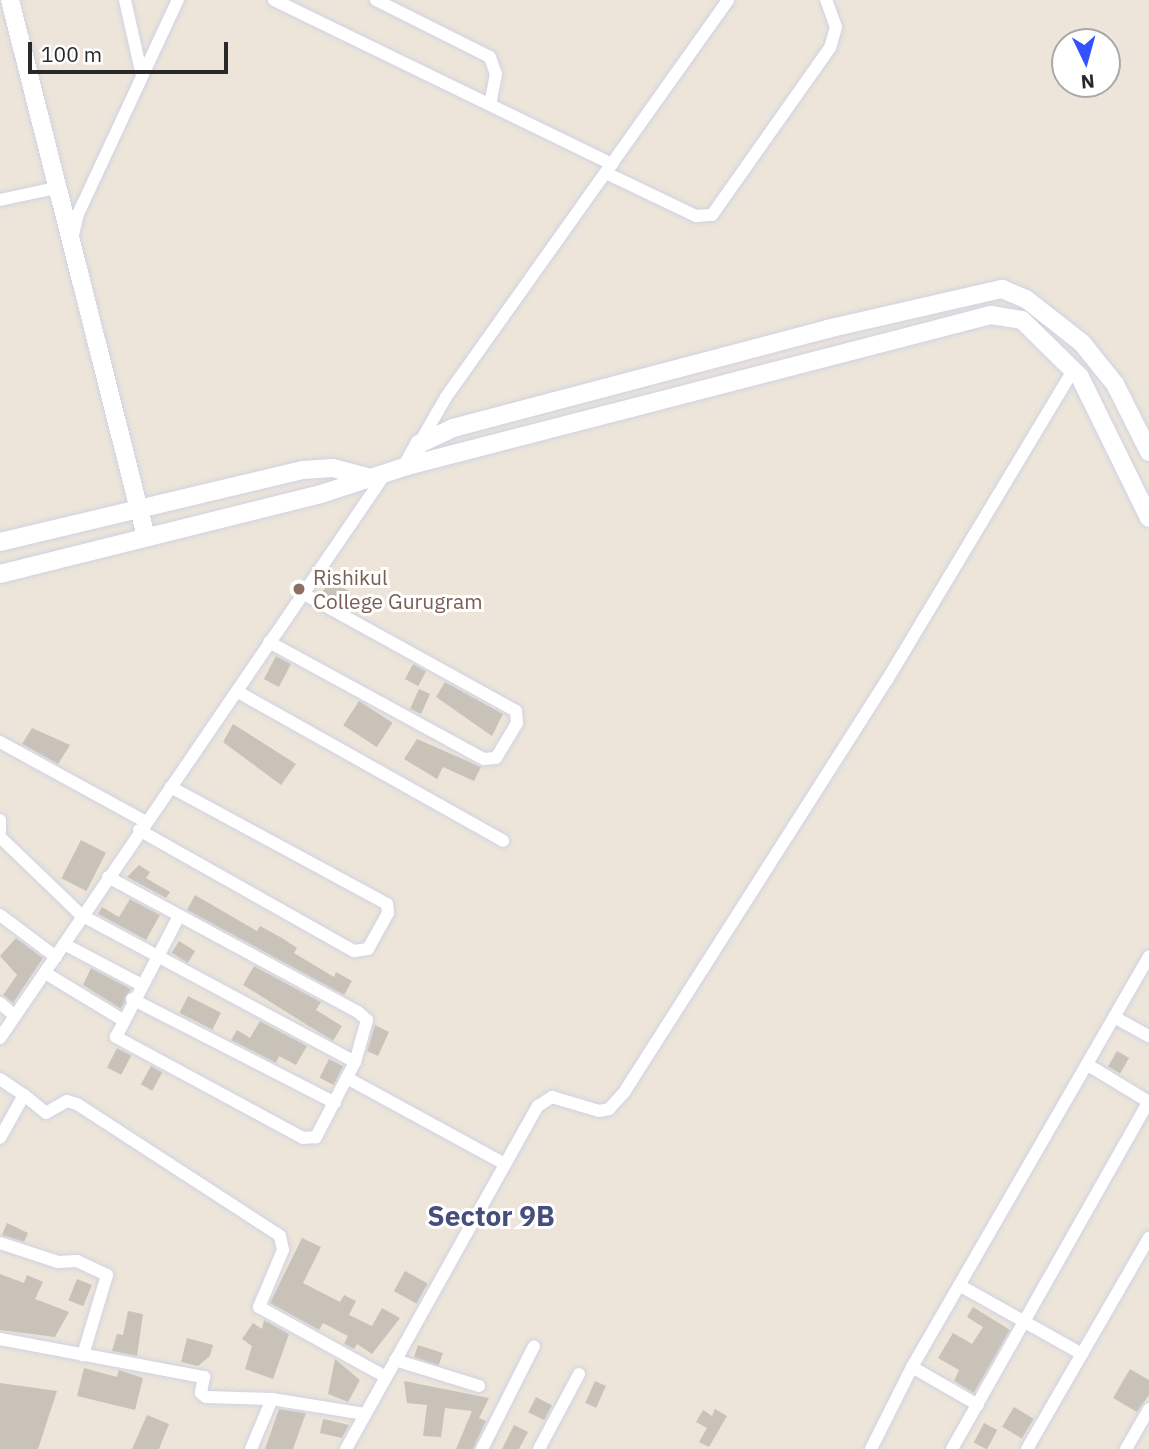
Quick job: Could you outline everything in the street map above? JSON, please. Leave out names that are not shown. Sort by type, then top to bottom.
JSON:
[{"type":"street","points":[[10,0],[60,187],[146,537]]},
{"type":"street","points":[[125,0],[142,76]]},
{"type":"street","points":[[72,235],[178,0]]},
{"type":"street","points":[[274,0],[489,104],[696,216],[712,215],[830,48],[836,27],[826,0]]},
{"type":"street","points":[[376,0],[490,57],[496,74],[489,104]]},
{"type":"street","points":[[407,466],[446,397],[728,0]]},
{"type":"street","points":[[0,200],[60,187]]},
{"type":"street","points":[[419,444],[453,428],[827,329],[1002,289],[1026,299],[1082,343],[1115,384],[1149,452]]},
{"type":"street","points":[[0,574],[321,494],[407,466],[975,317],[1022,320],[1074,369],[1149,518]]},
{"type":"street","points":[[346,1449],[544,1099],[552,1097],[599,1111],[609,1109],[625,1091],[887,680],[1074,369]]},
{"type":"street","points":[[0,542],[303,470],[333,468],[367,477]]},
{"type":"street","points":[[0,1038],[47,974],[81,915],[238,692],[302,593],[385,474]]},
{"type":"street","points":[[269,642],[484,759],[496,758],[517,723],[516,710],[302,593]]},
{"type":"street","points":[[238,692],[503,841]]},
{"type":"street","points":[[0,742],[354,951],[368,949],[388,913],[387,904],[171,786]]},
{"type":"street","points":[[0,820],[0,831]]},
{"type":"street","points":[[0,837],[81,915],[355,1062]]},
{"type":"street","points":[[108,877],[363,1015],[368,1030],[321,1133],[303,1138],[118,1039],[116,1031],[121,1019],[179,916]]},
{"type":"street","points":[[0,915],[56,957]]},
{"type":"street","points":[[64,944],[140,984]]},
{"type":"street","points":[[871,1449],[912,1367],[959,1284],[1148,960]]},
{"type":"street","points":[[47,974],[121,1019]]},
{"type":"street","points":[[132,999],[335,1103]]},
{"type":"street","points":[[0,1003],[15,1016]]},
{"type":"street","points":[[1116,1018],[1149,1036]]},
{"type":"street","points":[[952,1449],[1149,1102],[1088,1065]]},
{"type":"street","points":[[347,1077],[505,1164]]},
{"type":"street","points":[[0,1079],[46,1113],[67,1101],[77,1104],[280,1236],[284,1251],[258,1307],[386,1377]]},
{"type":"street","points":[[0,1138],[24,1095]]},
{"type":"street","points":[[1027,1449],[1149,1238]]},
{"type":"street","points":[[0,1243],[58,1262],[77,1261],[107,1275],[83,1355]]},
{"type":"street","points":[[959,1284],[1082,1354]]},
{"type":"street","points":[[0,1339],[204,1377],[201,1393],[206,1397],[272,1399],[365,1414]]},
{"type":"street","points":[[482,1449],[534,1346]]},
{"type":"street","points":[[395,1360],[479,1386]]},
{"type":"street","points":[[912,1367],[978,1405]]},
{"type":"street","points":[[539,1449],[579,1374]]},
{"type":"street","points":[[251,1449],[272,1399]]},
{"type":"street","points":[[1126,1449],[1149,1409]]},
{"type":"building","points":[[328,581],[349,591],[343,603],[322,594]]},
{"type":"building","points":[[276,656],[291,664],[279,687],[264,679]]},
{"type":"building","points":[[413,664],[426,671],[418,686],[405,679]]},
{"type":"building","points":[[445,682],[503,714],[492,736],[436,697]]},
{"type":"building","points":[[419,689],[430,694],[421,714],[410,709]]},
{"type":"building","points":[[359,701],[393,723],[377,747],[343,725]]},
{"type":"building","points":[[233,724],[296,764],[281,785],[223,742]]},
{"type":"building","points":[[32,728],[70,745],[58,764],[22,744]]},
{"type":"building","points":[[417,739],[481,767],[474,781],[443,767],[437,779],[404,759]]},
{"type":"building","points":[[81,840],[106,853],[86,891],[61,878]]},
{"type":"building","points":[[139,865],[150,872],[146,878],[170,892],[166,898],[127,877]]},
{"type":"building","points":[[195,895],[257,931],[260,926],[282,938],[297,948],[294,953],[334,977],[336,972],[352,981],[344,995],[187,910]]},
{"type":"building","points":[[130,899],[160,915],[146,940],[98,914],[102,907],[119,917]]},
{"type":"building","points":[[16,938],[43,958],[13,1003],[3,995],[17,975],[0,956]]},
{"type":"building","points":[[179,941],[195,951],[188,963],[172,953]]},
{"type":"building","points":[[254,966],[321,1002],[316,1010],[342,1026],[333,1041],[243,985]]},
{"type":"building","points":[[91,968],[131,989],[121,1009],[83,985]]},
{"type":"building","points":[[188,996],[221,1013],[212,1030],[179,1013]]},
{"type":"building","points":[[260,1021],[307,1046],[296,1065],[279,1056],[276,1063],[231,1040],[237,1030],[250,1038]]},
{"type":"building","points":[[375,1025],[389,1032],[378,1056],[367,1051]]},
{"type":"building","points":[[117,1048],[131,1055],[121,1075],[107,1068]]},
{"type":"building","points":[[1117,1051],[1129,1058],[1120,1074],[1108,1067]]},
{"type":"building","points":[[329,1059],[343,1066],[334,1085],[319,1078]]},
{"type":"building","points":[[151,1066],[162,1072],[152,1091],[141,1084]]},
{"type":"building","points":[[7,1223],[28,1233],[24,1242],[2,1235]]},
{"type":"building","points":[[302,1238],[321,1247],[303,1283],[340,1302],[344,1295],[356,1301],[349,1315],[372,1326],[382,1308],[400,1318],[372,1354],[357,1344],[354,1349],[344,1344],[348,1336],[323,1323],[319,1330],[270,1303]]},
{"type":"building","points":[[405,1271],[428,1284],[417,1304],[394,1291]]},
{"type":"building","points":[[0,1274],[24,1283],[27,1275],[43,1282],[35,1299],[69,1312],[55,1337],[0,1330]]},
{"type":"building","points":[[77,1279],[92,1285],[83,1306],[68,1300]]},
{"type":"building","points":[[973,1307],[1010,1330],[974,1393],[954,1381],[959,1370],[938,1358],[953,1333],[972,1344],[983,1327],[967,1317]]},
{"type":"building","points":[[128,1311],[143,1314],[137,1356],[112,1351],[117,1334],[123,1335]]},
{"type":"building","points":[[264,1320],[289,1334],[273,1379],[245,1369],[252,1346],[242,1339],[253,1323],[262,1329]]},
{"type":"building","points":[[187,1338],[213,1345],[210,1356],[198,1366],[181,1362]]},
{"type":"building","points":[[418,1345],[443,1353],[439,1365],[414,1357]]},
{"type":"building","points":[[335,1359],[360,1380],[348,1402],[328,1394]]},
{"type":"building","points":[[84,1368],[117,1377],[119,1370],[143,1378],[135,1410],[77,1396]]},
{"type":"building","points":[[1130,1369],[1149,1380],[1149,1395],[1137,1412],[1113,1398]]},
{"type":"building","points":[[404,1381],[489,1398],[479,1418],[486,1421],[473,1449],[456,1449],[472,1411],[445,1408],[441,1437],[423,1436],[427,1405],[407,1403]]},
{"type":"building","points":[[595,1381],[606,1386],[596,1408],[585,1403]]},
{"type":"building","points":[[0,1383],[57,1391],[38,1449],[0,1449]]},
{"type":"building","points":[[536,1397],[552,1405],[544,1420],[528,1412]]},
{"type":"building","points":[[1014,1407],[1034,1419],[1022,1439],[1002,1427]]},
{"type":"building","points":[[279,1409],[306,1413],[293,1449],[265,1449]]},
{"type":"building","points":[[715,1409],[727,1416],[709,1447],[699,1442],[707,1428],[696,1422],[703,1410],[712,1416]]},
{"type":"building","points":[[147,1415],[169,1424],[159,1449],[132,1449]]},
{"type":"building","points":[[323,1419],[349,1425],[342,1438],[320,1433]]},
{"type":"building","points":[[984,1423],[997,1430],[987,1449],[974,1442]]},
{"type":"building","points":[[514,1425],[528,1432],[519,1449],[502,1449]]},
{"type":"place","name":"Rishikul College Gurugram","points":[[299,589]]},
{"type":"district","name":"Sector 9B","points":[[491,1216]]}]
